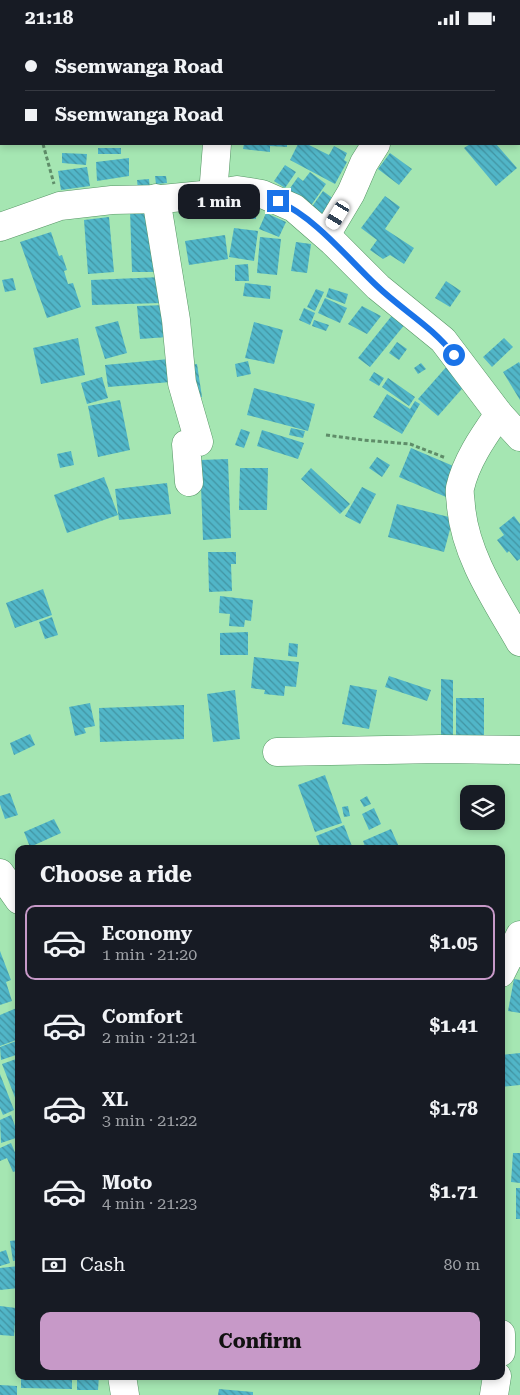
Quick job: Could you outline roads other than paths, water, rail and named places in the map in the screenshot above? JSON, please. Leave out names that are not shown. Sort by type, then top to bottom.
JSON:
[{"type":"street","points":[[213,194],[217,145]]},
{"type":"street","points":[[326,235],[351,193],[364,163],[375,145]]},
{"type":"street","points":[[0,227],[60,206],[112,200],[213,194],[237,190],[262,194],[294,208],[326,235],[378,287],[443,341],[499,414],[520,437]]},
{"type":"street","points":[[156,198],[176,320],[182,383],[199,442],[186,444],[189,482]]},
{"type":"street","points":[[499,414],[479,442],[467,466],[460,490],[462,516],[482,576],[520,643]]},
{"type":"street","points":[[277,752],[440,749],[520,750]]},
{"type":"street","points":[[0,873],[15,894]]},
{"type":"street","points":[[505,965],[520,935]]},
{"type":"street","points":[[123,1380],[125,1395]]},
{"type":"street","points":[[494,1395],[496,1380]]}]
